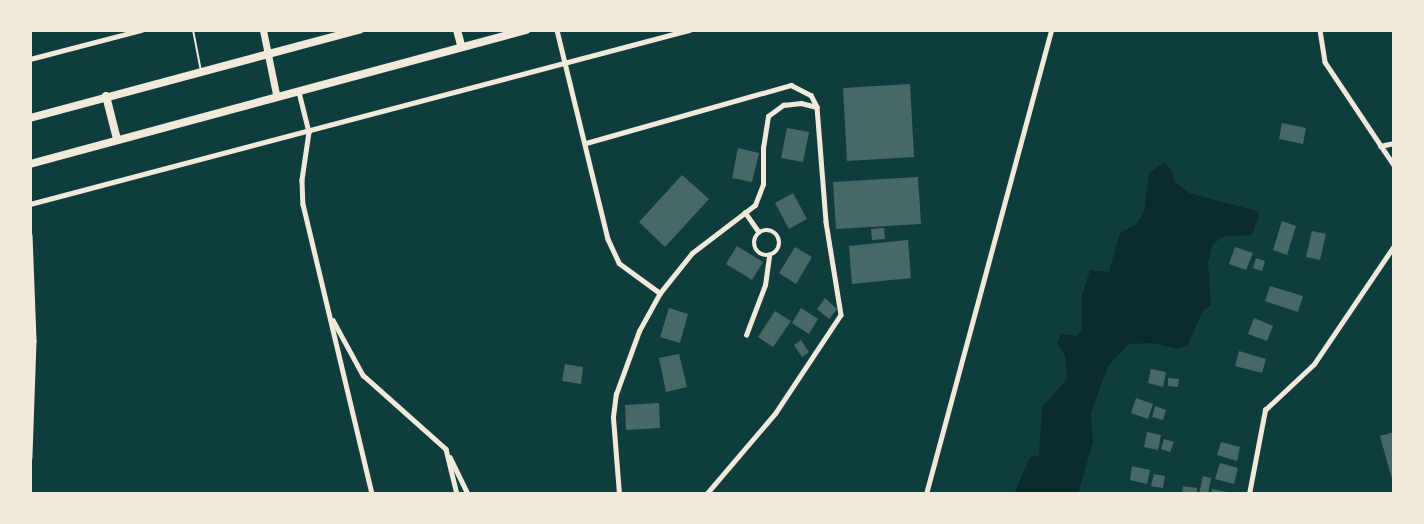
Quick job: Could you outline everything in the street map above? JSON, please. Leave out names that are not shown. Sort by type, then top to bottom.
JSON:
[{"type":"highway","points":[[457,30],[461,45]]},
{"type":"highway","points":[[106,96],[117,139]]},
{"type":"main road","points":[[263,30],[266,54],[276,94]]},
{"type":"main road","points":[[30,118],[359,30]]},
{"type":"main road","points":[[30,164],[276,94],[526,30]]},
{"type":"street","points":[[30,59],[141,30]]},
{"type":"street","points":[[557,30],[608,239],[619,263],[660,293]]},
{"type":"street","points":[[30,204],[689,30]]},
{"type":"street","points":[[926,494],[1051,30]]},
{"type":"street","points":[[1320,30],[1325,62],[1394,165]]},
{"type":"street","points":[[586,143],[791,85],[811,95],[817,107],[826,222],[841,315],[776,413],[707,494]]},
{"type":"street","points":[[298,89],[309,132],[302,180],[303,204],[372,494]]},
{"type":"street","points":[[619,494],[613,417],[616,394],[639,331],[660,293],[692,253],[755,205],[763,184],[763,148],[768,116],[783,105],[801,103],[817,107]]},
{"type":"street","points":[[1380,146],[1394,143]]},
{"type":"street","points":[[745,213],[759,232]]},
{"type":"street","points":[[746,335],[765,285],[769,256],[778,249],[779,238],[769,230],[759,232]]},
{"type":"street","points":[[759,232],[754,248],[769,256]]},
{"type":"street","points":[[30,235],[34,341],[30,458]]},
{"type":"street","points":[[1249,494],[1265,410],[1314,364],[1394,246]]},
{"type":"street","points":[[329,313],[363,375],[446,449],[468,494]]},
{"type":"street","points":[[446,449],[457,494]]},
{"type":"lane","points":[[193,30],[201,71]]},
{"type":"water","points":[[1164,162],[1172,171],[1174,181],[1189,193],[1257,211],[1259,216],[1252,235],[1224,236],[1213,244],[1208,262],[1211,305],[1202,312],[1188,345],[1179,349],[1151,343],[1129,344],[1108,366],[1091,413],[1093,442],[1078,494],[1014,494],[1030,457],[1039,456],[1042,407],[1067,379],[1065,356],[1057,343],[1061,334],[1077,336],[1082,329],[1082,295],[1090,270],[1109,272],[1120,233],[1136,224],[1144,212],[1149,174]]},
{"type":"building","points":[[910,84],[914,157],[847,161],[843,88]]},
{"type":"building","points":[[1282,123],[1306,128],[1303,144],[1279,139]]},
{"type":"building","points":[[787,128],[809,132],[803,162],[781,158]]},
{"type":"building","points":[[738,148],[759,153],[752,182],[732,178]]},
{"type":"building","points":[[682,175],[709,199],[665,247],[639,222]]},
{"type":"building","points":[[918,177],[921,224],[836,229],[833,182]]},
{"type":"building","points":[[793,193],[807,219],[789,229],[775,203]]},
{"type":"building","points":[[1282,221],[1296,226],[1287,255],[1273,250]]},
{"type":"building","points":[[884,228],[885,239],[872,240],[871,229]]},
{"type":"building","points":[[1312,231],[1326,234],[1320,260],[1306,257]]},
{"type":"building","points":[[908,240],[911,278],[852,284],[849,246]]},
{"type":"building","points":[[737,246],[763,262],[752,280],[726,264]]},
{"type":"building","points":[[795,247],[812,257],[796,284],[779,273]]},
{"type":"building","points":[[1235,247],[1253,253],[1246,270],[1229,264]]},
{"type":"building","points":[[1256,258],[1265,261],[1262,271],[1253,268]]},
{"type":"building","points":[[1270,286],[1303,296],[1298,312],[1265,301]]},
{"type":"building","points":[[825,298],[837,309],[829,319],[817,309]]},
{"type":"building","points":[[669,308],[688,314],[680,343],[660,337]]},
{"type":"building","points":[[801,308],[818,319],[809,334],[792,323]]},
{"type":"building","points":[[775,311],[791,321],[773,347],[758,337]]},
{"type":"building","points":[[1254,318],[1273,326],[1267,341],[1248,334]]},
{"type":"building","points":[[801,340],[809,352],[802,357],[794,345]]},
{"type":"building","points":[[1239,351],[1266,359],[1262,373],[1235,366]]},
{"type":"building","points":[[679,354],[687,387],[666,392],[659,358]]},
{"type":"building","points":[[565,364],[583,367],[581,384],[562,381]]},
{"type":"building","points":[[1151,369],[1166,372],[1163,387],[1148,383]]},
{"type":"building","points":[[1168,378],[1179,379],[1178,387],[1168,386]]},
{"type":"building","points":[[1136,398],[1153,404],[1148,419],[1131,413]]},
{"type":"building","points":[[659,403],[660,428],[626,430],[625,405]]},
{"type":"building","points":[[1155,406],[1166,410],[1163,420],[1152,417]]},
{"type":"building","points":[[1147,432],[1161,435],[1158,450],[1144,447]]},
{"type":"building","points":[[1394,432],[1394,483],[1393,483],[1380,436]]},
{"type":"building","points":[[1164,439],[1174,442],[1170,452],[1161,449]]},
{"type":"building","points":[[1221,442],[1240,447],[1237,461],[1217,455]]},
{"type":"building","points":[[1220,463],[1238,468],[1234,484],[1215,479]]},
{"type":"building","points":[[1132,466],[1150,470],[1147,484],[1130,480]]},
{"type":"building","points":[[1154,474],[1165,476],[1163,488],[1151,486]]},
{"type":"building","points":[[1203,476],[1211,478],[1208,494],[1199,494]]},
{"type":"building","points":[[1183,486],[1197,488],[1197,494],[1182,494]]},
{"type":"building","points":[[1212,489],[1232,493],[1232,494],[1211,494]]}]
